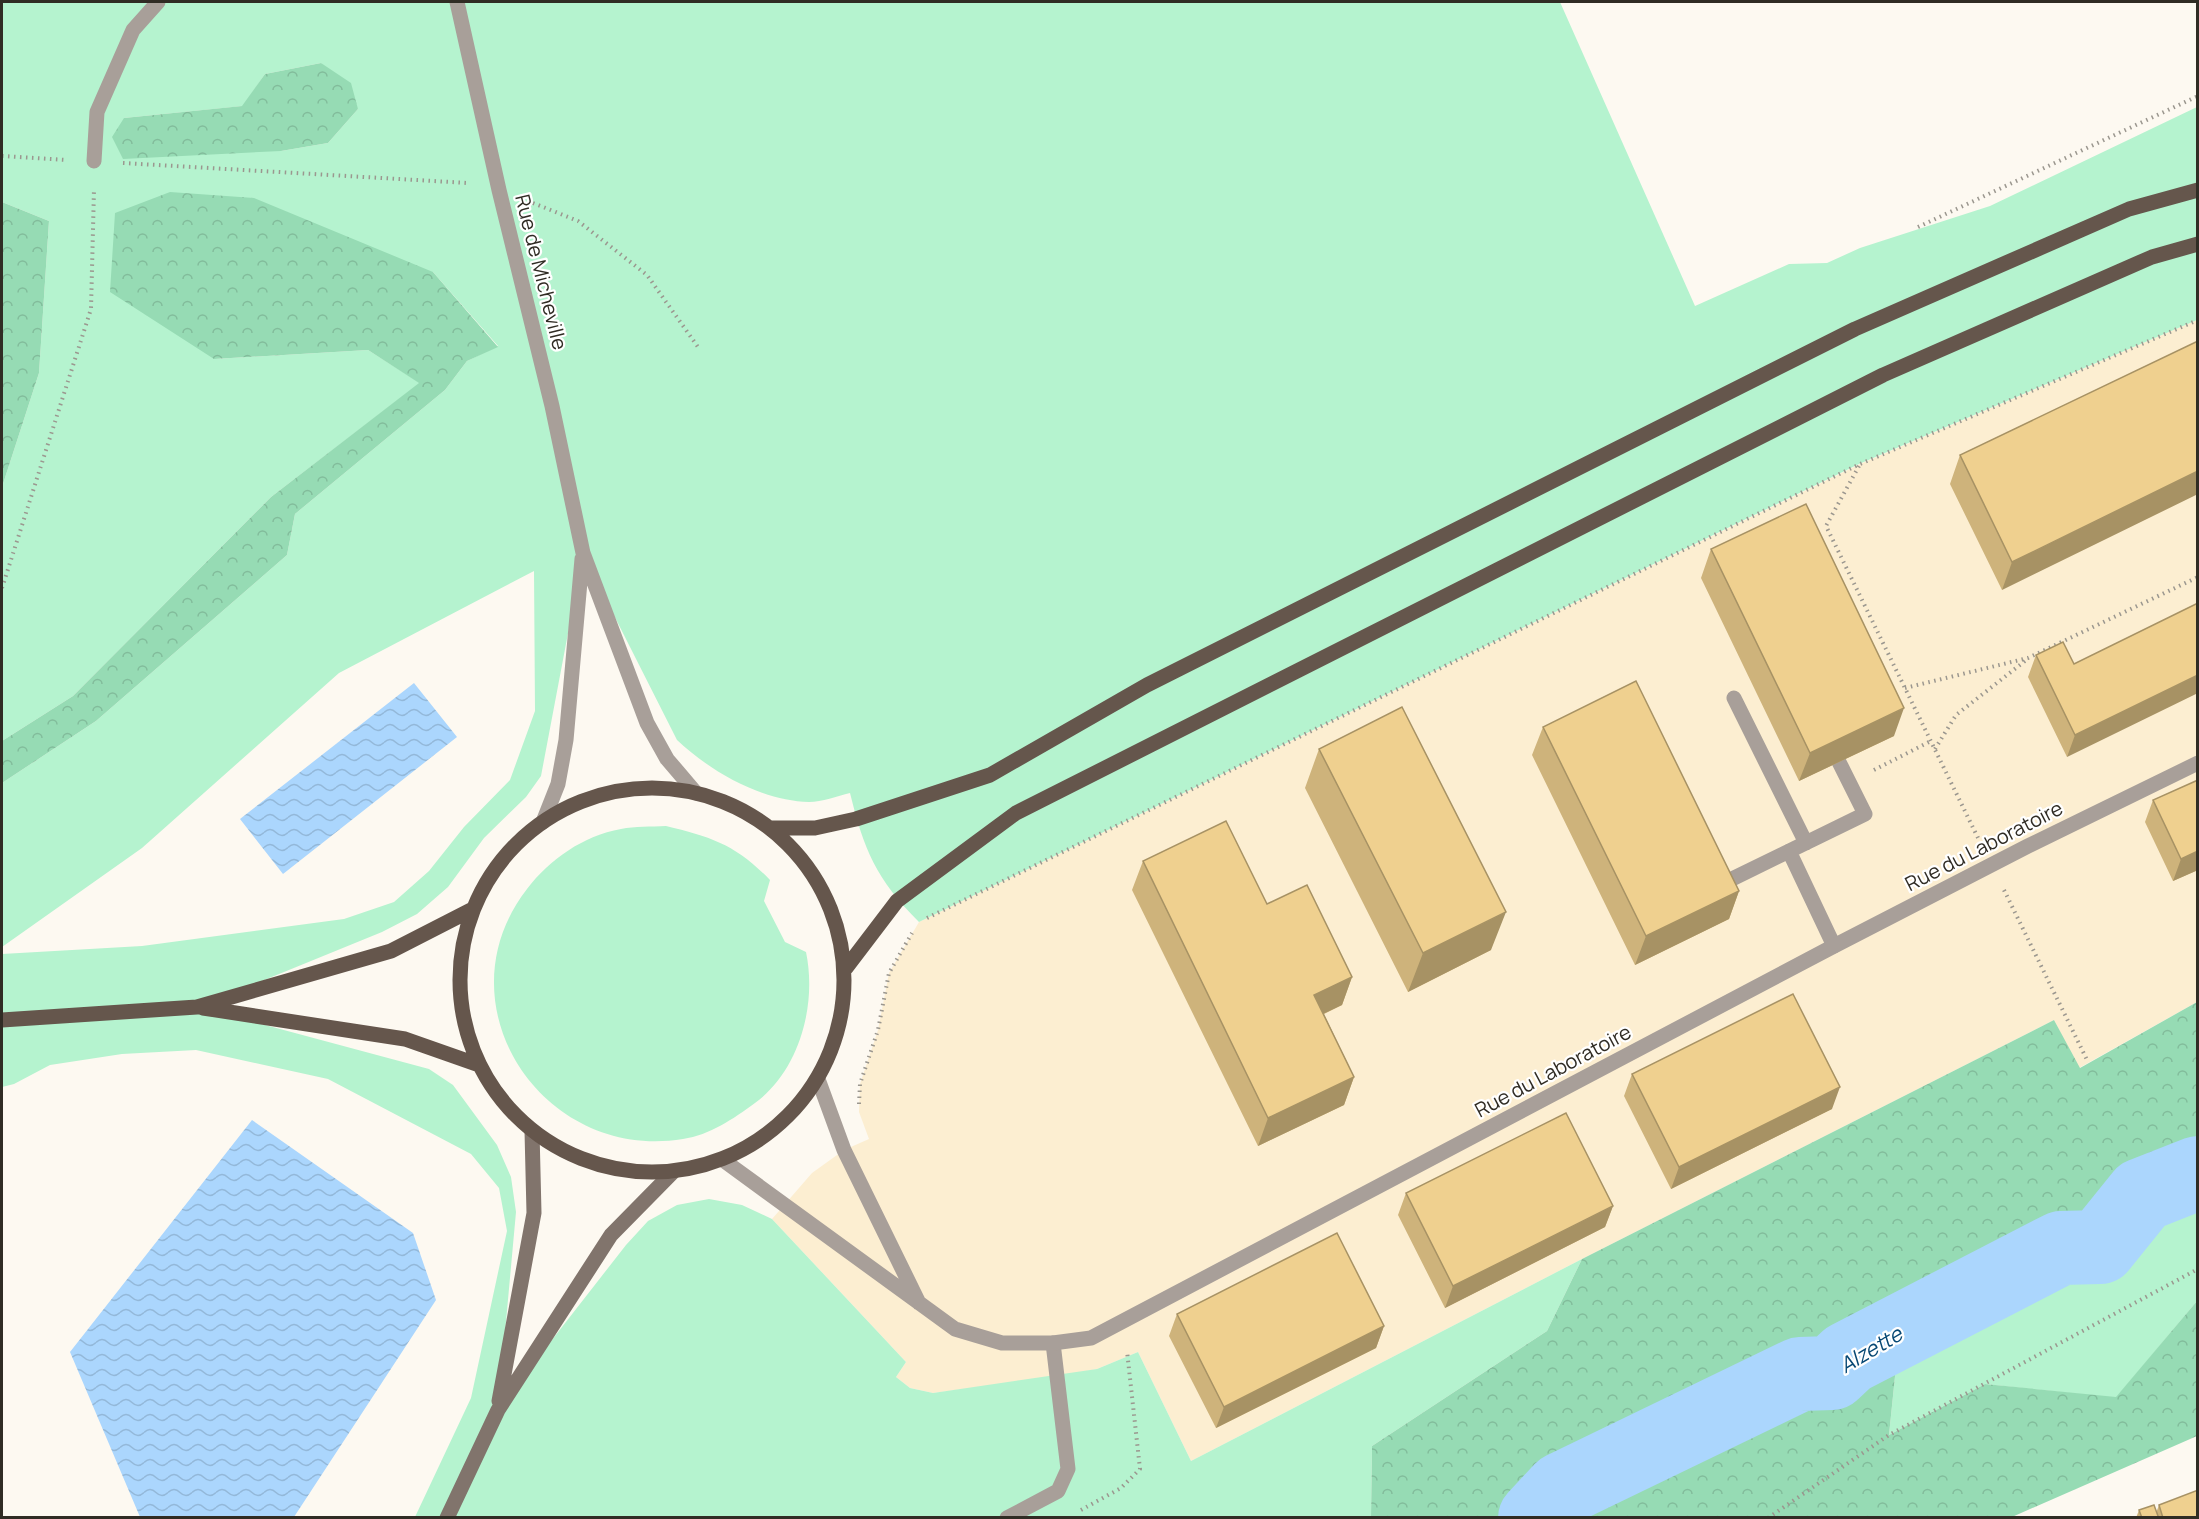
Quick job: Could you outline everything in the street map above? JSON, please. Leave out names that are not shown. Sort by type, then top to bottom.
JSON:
[{"type":"main road","points":[[771,828],[815,828],[856,819],[990,775],[1147,685],[1855,329],[2129,209],[2198,190]]},
{"type":"main road","points":[[846,968],[897,901],[1016,813],[1883,375],[2152,257],[2198,244]]},
{"type":"main road","points":[[643,788],[696,793],[736,806],[771,828],[809,867],[834,915],[846,968],[840,1026],[818,1079],[777,1128],[723,1160],[673,1172],[623,1172],[575,1157],[532,1131],[502,1101],[479,1065],[462,1015],[460,961],[472,909],[501,860],[543,822],[591,798],[643,788]]},
{"type":"main road","points":[[2,1020],[197,1007],[391,951],[472,909]]},
{"type":"main road","points":[[197,1007],[405,1039],[479,1065]]},
{"type":"main road","points":[[498,1410],[534,1213],[532,1131]]},
{"type":"main road","points":[[447,1518],[498,1410],[611,1235],[673,1172]]},
{"type":"street","points":[[94,161],[97,112],[133,30],[158,2]]},
{"type":"street","name":"Rue de Micheville","points":[[457,2],[499,190],[552,406],[583,553],[647,723],[667,759],[696,793]]},
{"type":"street","name":"Rue de Micheville","points":[[543,822],[558,784],[566,740],[583,553]]},
{"type":"street","points":[[1734,698],[1806,843]]},
{"type":"street","points":[[1734,878],[1865,814],[1839,762]]},
{"type":"street","name":"Rue du Laboratoire","points":[[723,1160],[955,1329],[1002,1343],[1053,1343],[1091,1338],[1834,946],[1991,865],[2198,763]]},
{"type":"street","points":[[1789,851],[1834,946]]},
{"type":"street","points":[[818,1079],[844,1150],[921,1306]]},
{"type":"street","points":[[1007,1518],[1058,1491],[1068,1469],[1053,1343]]},
{"type":"path","points":[[1918,227],[2198,96]]},
{"type":"path","points":[[2,156],[462,182],[499,190],[578,221],[647,275],[698,347]]},
{"type":"path","points":[[2,588],[92,309],[94,161]]},
{"type":"path","points":[[919,922],[1860,464],[2198,320]]},
{"type":"path","points":[[1860,464],[1826,526],[2088,1062]]},
{"type":"path","points":[[1905,688],[2028,658],[2198,577]]},
{"type":"path","points":[[1935,750],[1956,715],[2028,658]]},
{"type":"path","points":[[1849,782],[1930,741]]},
{"type":"path","points":[[859,1112],[860,1084],[878,1030],[889,973],[913,932]]},
{"type":"path","points":[[1768,1518],[1889,1435],[2198,1269]]},
{"type":"path","points":[[1076,1512],[1121,1488],[1140,1469],[1124,1322]]},
{"type":"shaded area","points":[[2197,320],[2197,1002],[2079,1068],[2054,1020],[1582,1259],[1191,1461],[1138,1352],[1097,1369],[1057,1377],[933,1393],[910,1388],[896,1377],[906,1362],[772,1219],[812,1173],[844,1150],[869,1139],[859,1112],[860,1084],[878,1030],[889,973],[919,922],[1860,464]]},
{"type":"green space","points":[[2,2],[1560,2],[1695,306],[1789,264],[1827,263],[1860,248],[1990,206],[2197,107],[2197,320],[1859,464],[919,922],[892,892],[874,863],[861,831],[850,793],[809,802],[773,796],[738,783],[705,763],[677,740],[583,554],[541,776],[526,797],[484,838],[448,887],[417,914],[382,932],[198,1007],[429,1069],[453,1085],[497,1145],[511,1177],[516,1212],[498,1409],[626,1245],[648,1221],[677,1205],[709,1199],[742,1205],[772,1219],[906,1362],[896,1377],[910,1388],[933,1393],[1097,1369],[1138,1352],[1191,1461],[1582,1259],[1547,1331],[1372,1446],[1371,1517],[415,1517],[471,1398],[507,1231],[499,1188],[471,1154],[328,1079],[196,1050],[122,1054],[50,1065],[14,1084],[2,1087],[2,954],[142,946],[344,919],[394,902],[429,871],[464,827],[510,780],[535,711],[534,571],[339,673],[142,848],[2,947],[2,783],[96,721],[287,555],[295,514],[445,390],[467,361],[498,346],[433,272],[214,359],[368,350],[420,383],[271,497],[73,696],[2,741],[2,487],[39,373],[49,221],[2,202]],"holes":[[[321,63],[358,109],[328,143],[281,151],[124,118],[243,106],[265,74]]]},
{"type":"green space","points":[[321,63],[351,83],[358,109],[328,143],[281,151],[123,159],[112,137],[124,118],[242,106],[265,74]]},
{"type":"green space","points":[[170,192],[254,198],[433,272],[498,347],[467,361],[445,390],[295,514],[287,555],[96,721],[2,783],[2,741],[73,696],[271,497],[419,383],[368,350],[214,359],[110,292],[115,213]]},
{"type":"green space","points":[[2,202],[49,221],[39,373],[2,487]]},
{"type":"green space","points":[[666,826],[697,834],[734,850],[770,880],[764,901],[785,942],[806,952],[809,972],[807,1014],[802,1035],[784,1073],[755,1103],[721,1126],[703,1134],[683,1139],[632,1140],[587,1126],[548,1100],[519,1066],[500,1025],[494,980],[502,934],[527,889],[546,868],[568,850],[607,832],[632,827]]},
{"type":"green space","points":[[2197,1002],[2197,1209],[1897,1357],[1889,1435],[1985,1384],[2116,1397],[2197,1301],[2197,1436],[2012,1517],[1371,1517],[1372,1446],[1547,1331],[1582,1259],[2054,1020],[2080,1068]]},
{"type":"green space","points":[[2197,1209],[2197,1301],[2116,1398],[1985,1384],[1889,1435],[1897,1357]]},
{"type":"water","points":[[414,683],[457,737],[283,874],[240,819]]},
{"type":"water","points":[[252,1120],[413,1233],[436,1300],[294,1517],[140,1517],[70,1352]]},
{"type":"building","points":[[2198,341],[2198,471],[2012,562],[1960,455]]},
{"type":"building","points":[[1806,504],[1904,708],[1810,753],[1711,549]]},
{"type":"building","points":[[2198,603],[2198,675],[2075,735],[2036,655],[2063,642],[2074,664]]},
{"type":"building","points":[[1636,681],[1739,891],[1646,936],[1543,727]]},
{"type":"building","points":[[1402,707],[1506,912],[1423,953],[1319,749]]},
{"type":"building","points":[[2198,780],[2198,851],[2181,859],[2153,800]]},
{"type":"building","points":[[1226,821],[1267,904],[1307,885],[1352,977],[1314,995],[1354,1077],[1268,1118],[1143,861]]},
{"type":"building","points":[[1793,994],[1840,1087],[1679,1167],[1632,1074]]},
{"type":"building","points":[[1566,1113],[1613,1206],[1453,1286],[1406,1193]]},
{"type":"building","points":[[1337,1233],[1384,1326],[1224,1407],[1177,1314]]},
{"type":"building","points":[[2198,1490],[2198,1518],[2163,1518],[2159,1505]]},
{"type":"building","points":[[2154,1505],[2158,1516],[2142,1518],[2139,1510]]},
{"type":"waterway","name":"Alzette","points":[[1535,1518],[1562,1489],[1800,1374],[1832,1373],[1848,1358],[2061,1248],[2100,1247],[2142,1195],[2198,1173]]}]
